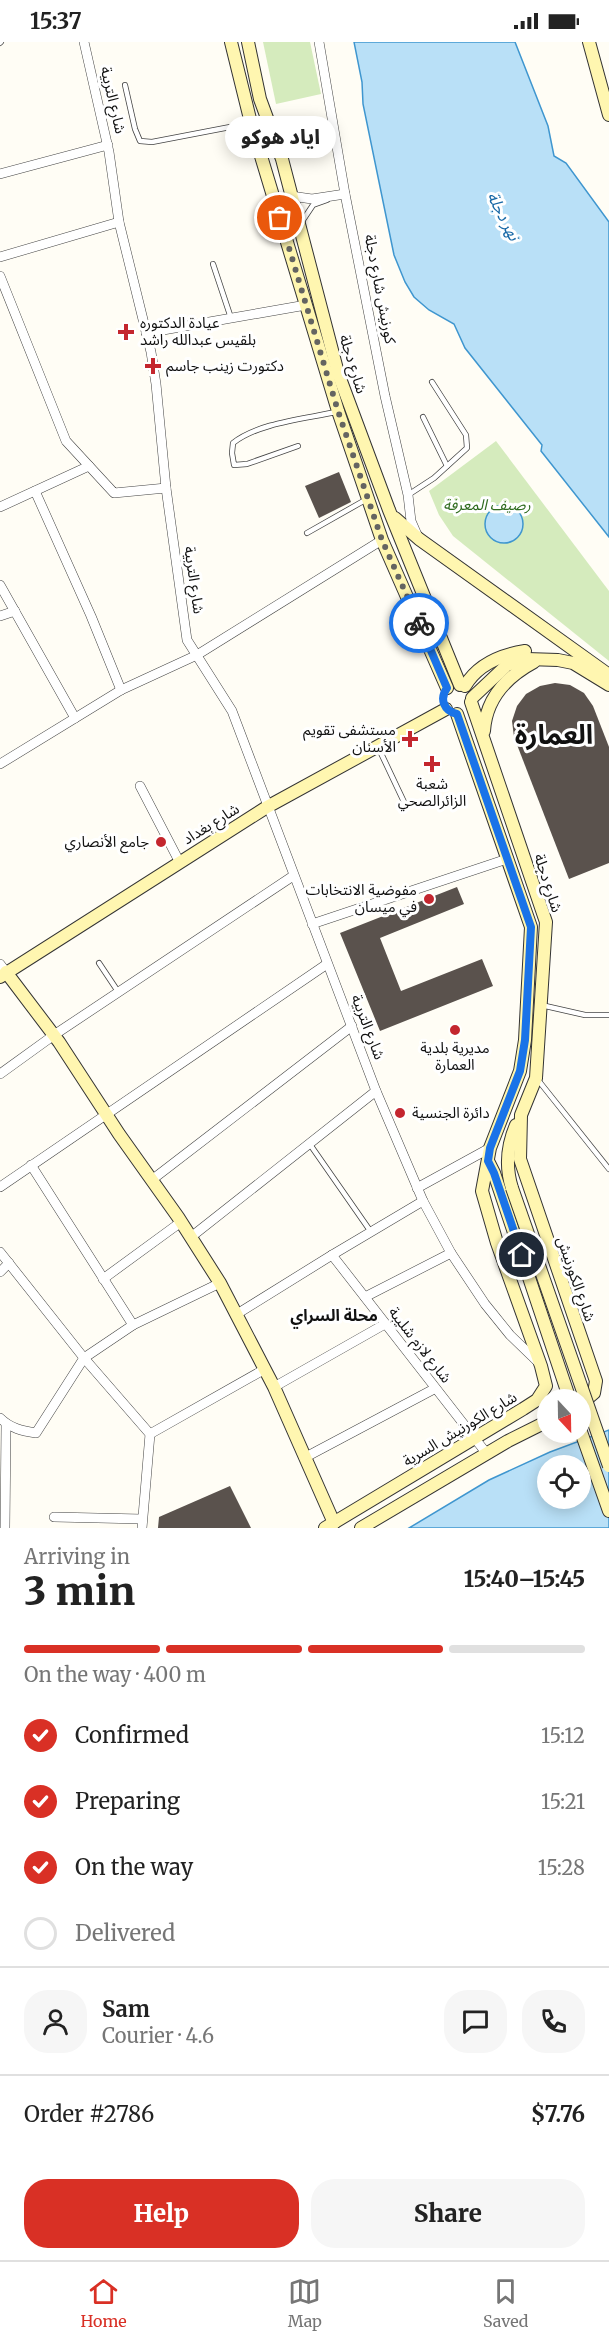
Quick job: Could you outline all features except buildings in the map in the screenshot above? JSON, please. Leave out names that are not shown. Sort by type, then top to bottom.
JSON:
[{"type":"main road","name":"شارع دجلة","points":[[231,42],[251,123],[338,411],[382,540],[447,688]]},
{"type":"main road","name":"شارع دجلة","points":[[248,42],[260,99],[282,159],[338,373],[389,510],[462,686]]},
{"type":"main road","points":[[589,42],[609,115]]},
{"type":"main road","points":[[389,510],[419,539],[583,662],[609,685]]},
{"type":"main road","points":[[583,662],[539,659],[517,661],[507,665],[472,700],[466,710],[452,711],[443,696],[447,688],[462,686],[482,666],[514,653],[562,651],[609,675]]},
{"type":"main road","points":[[483,736],[486,716],[497,691],[517,671],[539,659]]},
{"type":"main road","points":[[462,686],[472,700]]},
{"type":"main road","name":"شارع دجلة","points":[[472,700],[546,922],[536,1078],[512,1134],[508,1152],[506,1190]]},
{"type":"main road","name":"شارع دجلة","points":[[452,711],[531,927],[525,1040],[520,1071],[489,1155],[482,1191],[513,1287]]},
{"type":"main road","name":"شارع بغداد","points":[[2,971],[267,807],[378,746],[452,711]]},
{"type":"main road","points":[[2,971],[54,1035],[106,1115],[153,1179],[220,1283],[274,1387],[329,1526]]},
{"type":"main road","name":"شارع دجلة","points":[[520,1115],[520,1159],[530,1193]]},
{"type":"main road","points":[[489,1155],[494,1173],[506,1190],[609,1466]]},
{"type":"main road","points":[[506,1190],[567,1389]]},
{"type":"main road","name":"شارع الكورنيش","points":[[530,1193],[596,1381],[594,1393],[591,1396]]},
{"type":"main road","name":"شارع الكورنيش السرية","points":[[329,1526],[537,1400],[546,1386],[513,1287]]},
{"type":"main road","points":[[361,1528],[537,1427]]},
{"type":"main road","points":[[585,1443],[609,1511]]},
{"type":"street","name":"شارع التربية","points":[[84,42],[108,145],[119,222],[156,384],[165,488],[187,640],[232,711],[351,1026],[423,1201],[451,1253],[485,1304],[510,1335],[541,1366]]},
{"type":"street","name":"كورنيش شارع دجلة","points":[[319,42],[345,194],[385,396],[408,495],[411,521],[419,539]]},
{"type":"street","points":[[0,174],[108,145]]},
{"type":"street","points":[[291,196],[312,199],[345,194]]},
{"type":"street","points":[[0,257],[119,222]]},
{"type":"street","points":[[0,276],[66,441],[114,493],[165,488]]},
{"type":"street","points":[[146,333],[306,304]]},
{"type":"street","points":[[0,507],[89,466]]},
{"type":"street","points":[[35,491],[91,616],[121,690]]},
{"type":"street","points":[[0,764],[121,690],[197,655],[382,540]]},
{"type":"street","points":[[0,585],[75,718]]},
{"type":"street","points":[[0,616],[15,610]]},
{"type":"street","points":[[140,786],[179,861]]},
{"type":"street","points":[[312,924],[507,859]]},
{"type":"street","points":[[0,1074],[54,1035],[293,876]]},
{"type":"street","points":[[0,1187],[327,964]]},
{"type":"street","points":[[153,1179],[351,1026]]},
{"type":"street","points":[[191,1237],[376,1090]]},
{"type":"street","points":[[417,1188],[489,1155]]},
{"type":"street","points":[[31,1165],[133,1325]]},
{"type":"street","points":[[237,1314],[423,1201]]},
{"type":"street","points":[[103,1279],[181,1222]]},
{"type":"street","points":[[0,1252],[84,1358],[150,1434],[142,1524],[54,1517]]},
{"type":"street","points":[[365,1297],[451,1253]]},
{"type":"street","name":"شارع لازم شليبة","points":[[332,1255],[434,1389],[487,1454]]},
{"type":"street","points":[[0,1272],[9,1263]]},
{"type":"street","points":[[5,1528],[3,1421],[20,1430],[36,1433],[84,1358],[133,1325],[220,1283]]},
{"type":"street","points":[[274,1387],[385,1324]]},
{"type":"street","points":[[150,1434],[265,1370]]},
{"type":"street","points":[[304,1458],[434,1389]]},
{"type":"lane","points":[[125,85],[140,141],[152,142],[251,123]]},
{"type":"lane","points":[[299,226],[313,205],[345,194]]},
{"type":"lane","points":[[213,264],[231,318]]},
{"type":"lane","points":[[408,495],[467,448],[466,435],[432,382]]},
{"type":"lane","points":[[298,446],[247,464],[234,465],[233,443],[243,436],[264,428],[338,411]]},
{"type":"lane","points":[[423,417],[447,466]]},
{"type":"lane","points":[[307,533],[368,499]]},
{"type":"lane","points":[[378,746],[405,804]]},
{"type":"lane","points":[[99,963],[119,993]]},
{"type":"lane","points":[[541,1005],[585,1015],[609,1015]]},
{"type":"lane","points":[[536,1078],[609,1169]]},
{"type":"lane","points":[[309,1143],[371,1232]]},
{"type":"green space","points":[[263,42],[310,42],[321,94],[276,104]]},
{"type":"green space","name":"رصيف المعرفة","points":[[496,441],[609,591],[609,661],[453,536],[439,515],[429,491]]},
{"type":"water","name":"نهر دجلة","points":[[354,42],[515,42],[548,126],[554,156],[566,163],[609,222],[609,537],[541,451],[542,445],[465,348],[454,324],[429,310],[414,297],[405,282],[394,255],[363,104],[362,82]]},
{"type":"water","points":[[504,505],[517,511],[523,524],[517,537],[504,543],[491,537],[485,524],[491,511]]},
{"type":"water","points":[[609,1430],[609,1528],[409,1528],[489,1480],[537,1458],[537,1509],[591,1509],[591,1455],[543,1455],[574,1443],[591,1443],[591,1437]]},
{"type":"way so far","points":[[280,218],[338,411],[382,540],[419,623]]},
{"type":"place","name":"اياد هوكو","points":[[280,218]]},
{"type":"place","name":"عيادة الدكتوره بلقيس عبدالله راشد","points":[[126,332]]},
{"type":"place","name":"دكتورت زينب جاسم","points":[[153,366]]},
{"type":"place","name":"مستشفى تقويم الأسنان","points":[[410,739]]},
{"type":"place","name":"شعبة الزائرالصحي","points":[[432,764]]},
{"type":"place","name":"جامع الأنصاري","points":[[161,842]]},
{"type":"place","name":"مفوضية الانتخابات في ميسان","points":[[429,899]]},
{"type":"place","name":"مديرية بلدية العمارة","points":[[455,1030]]},
{"type":"place","name":"دائرة الجنسية","points":[[400,1113]]},
{"type":"district","name":"العمارة","points":[[554,735]]},
{"type":"district","name":"محلة السراي","points":[[334,1315]]},
{"type":"route","points":[[419,623],[447,688],[442,700],[446,709],[457,714],[531,927],[525,1040],[520,1071],[490,1148],[488,1161],[499,1186],[522,1255]]}]
